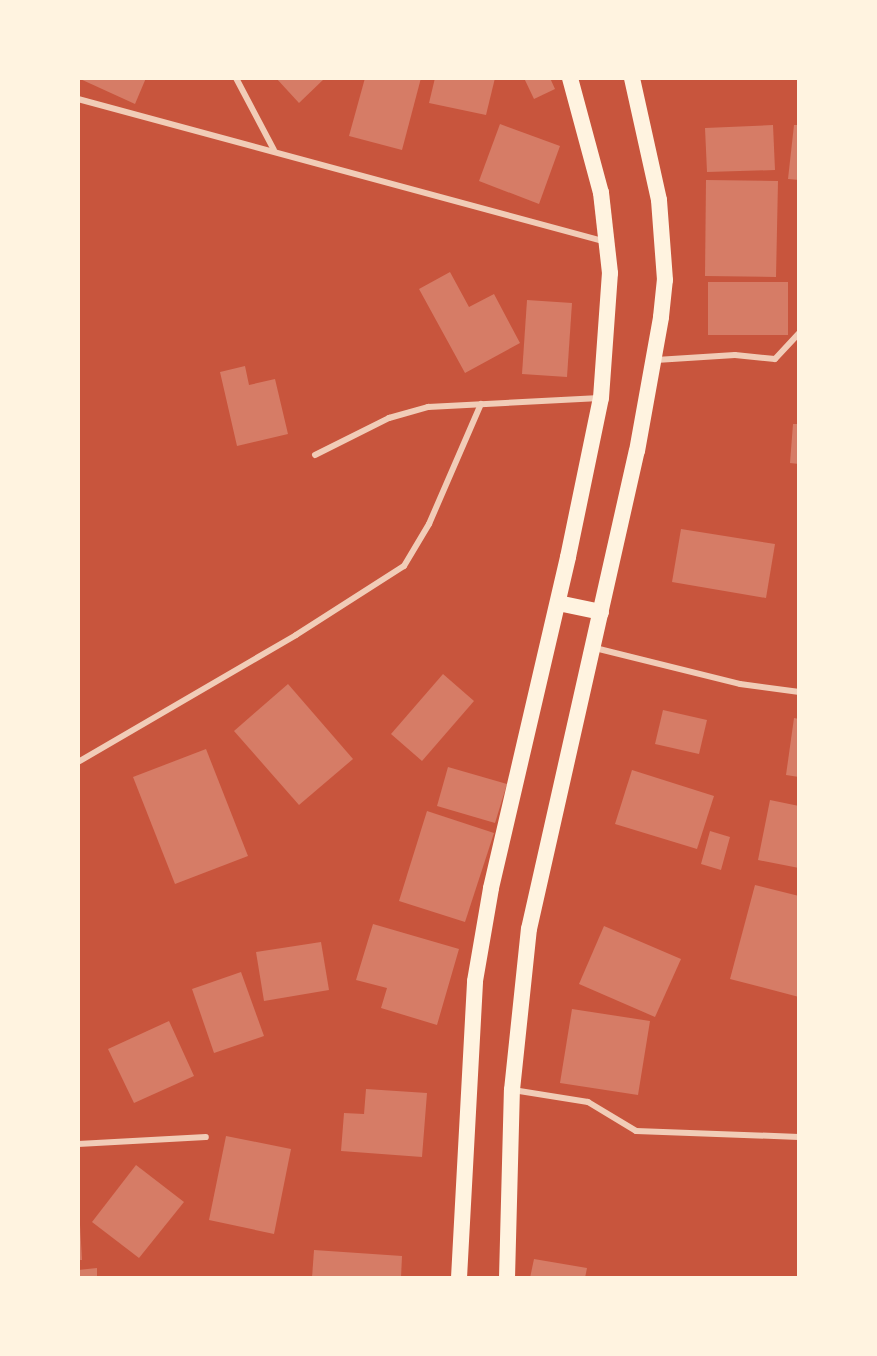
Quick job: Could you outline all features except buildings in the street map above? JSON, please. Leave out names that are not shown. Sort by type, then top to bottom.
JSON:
[{"type":"highway","points":[[459,1278],[474,981],[491,888],[558,603],[601,398],[610,273],[601,192],[570,78]]},
{"type":"highway","points":[[507,1278],[512,1090],[529,929],[594,648],[655,360],[665,280],[663,243],[650,152],[632,78]]},
{"type":"highway","points":[[558,603],[601,612]]},
{"type":"street","points":[[236,78],[274,150]]},
{"type":"street","points":[[78,99],[274,150],[327,168],[606,242]]},
{"type":"street","points":[[655,360],[735,355],[775,359],[799,333]]},
{"type":"street","points":[[315,455],[389,418],[428,407],[601,398]]},
{"type":"street","points":[[78,762],[296,635],[404,566],[429,524],[481,404]]},
{"type":"street","points":[[594,648],[740,684],[799,692]]},
{"type":"street","points":[[512,1090],[588,1102],[636,1131],[799,1137]]},
{"type":"street","points":[[78,1144],[206,1137]]}]
